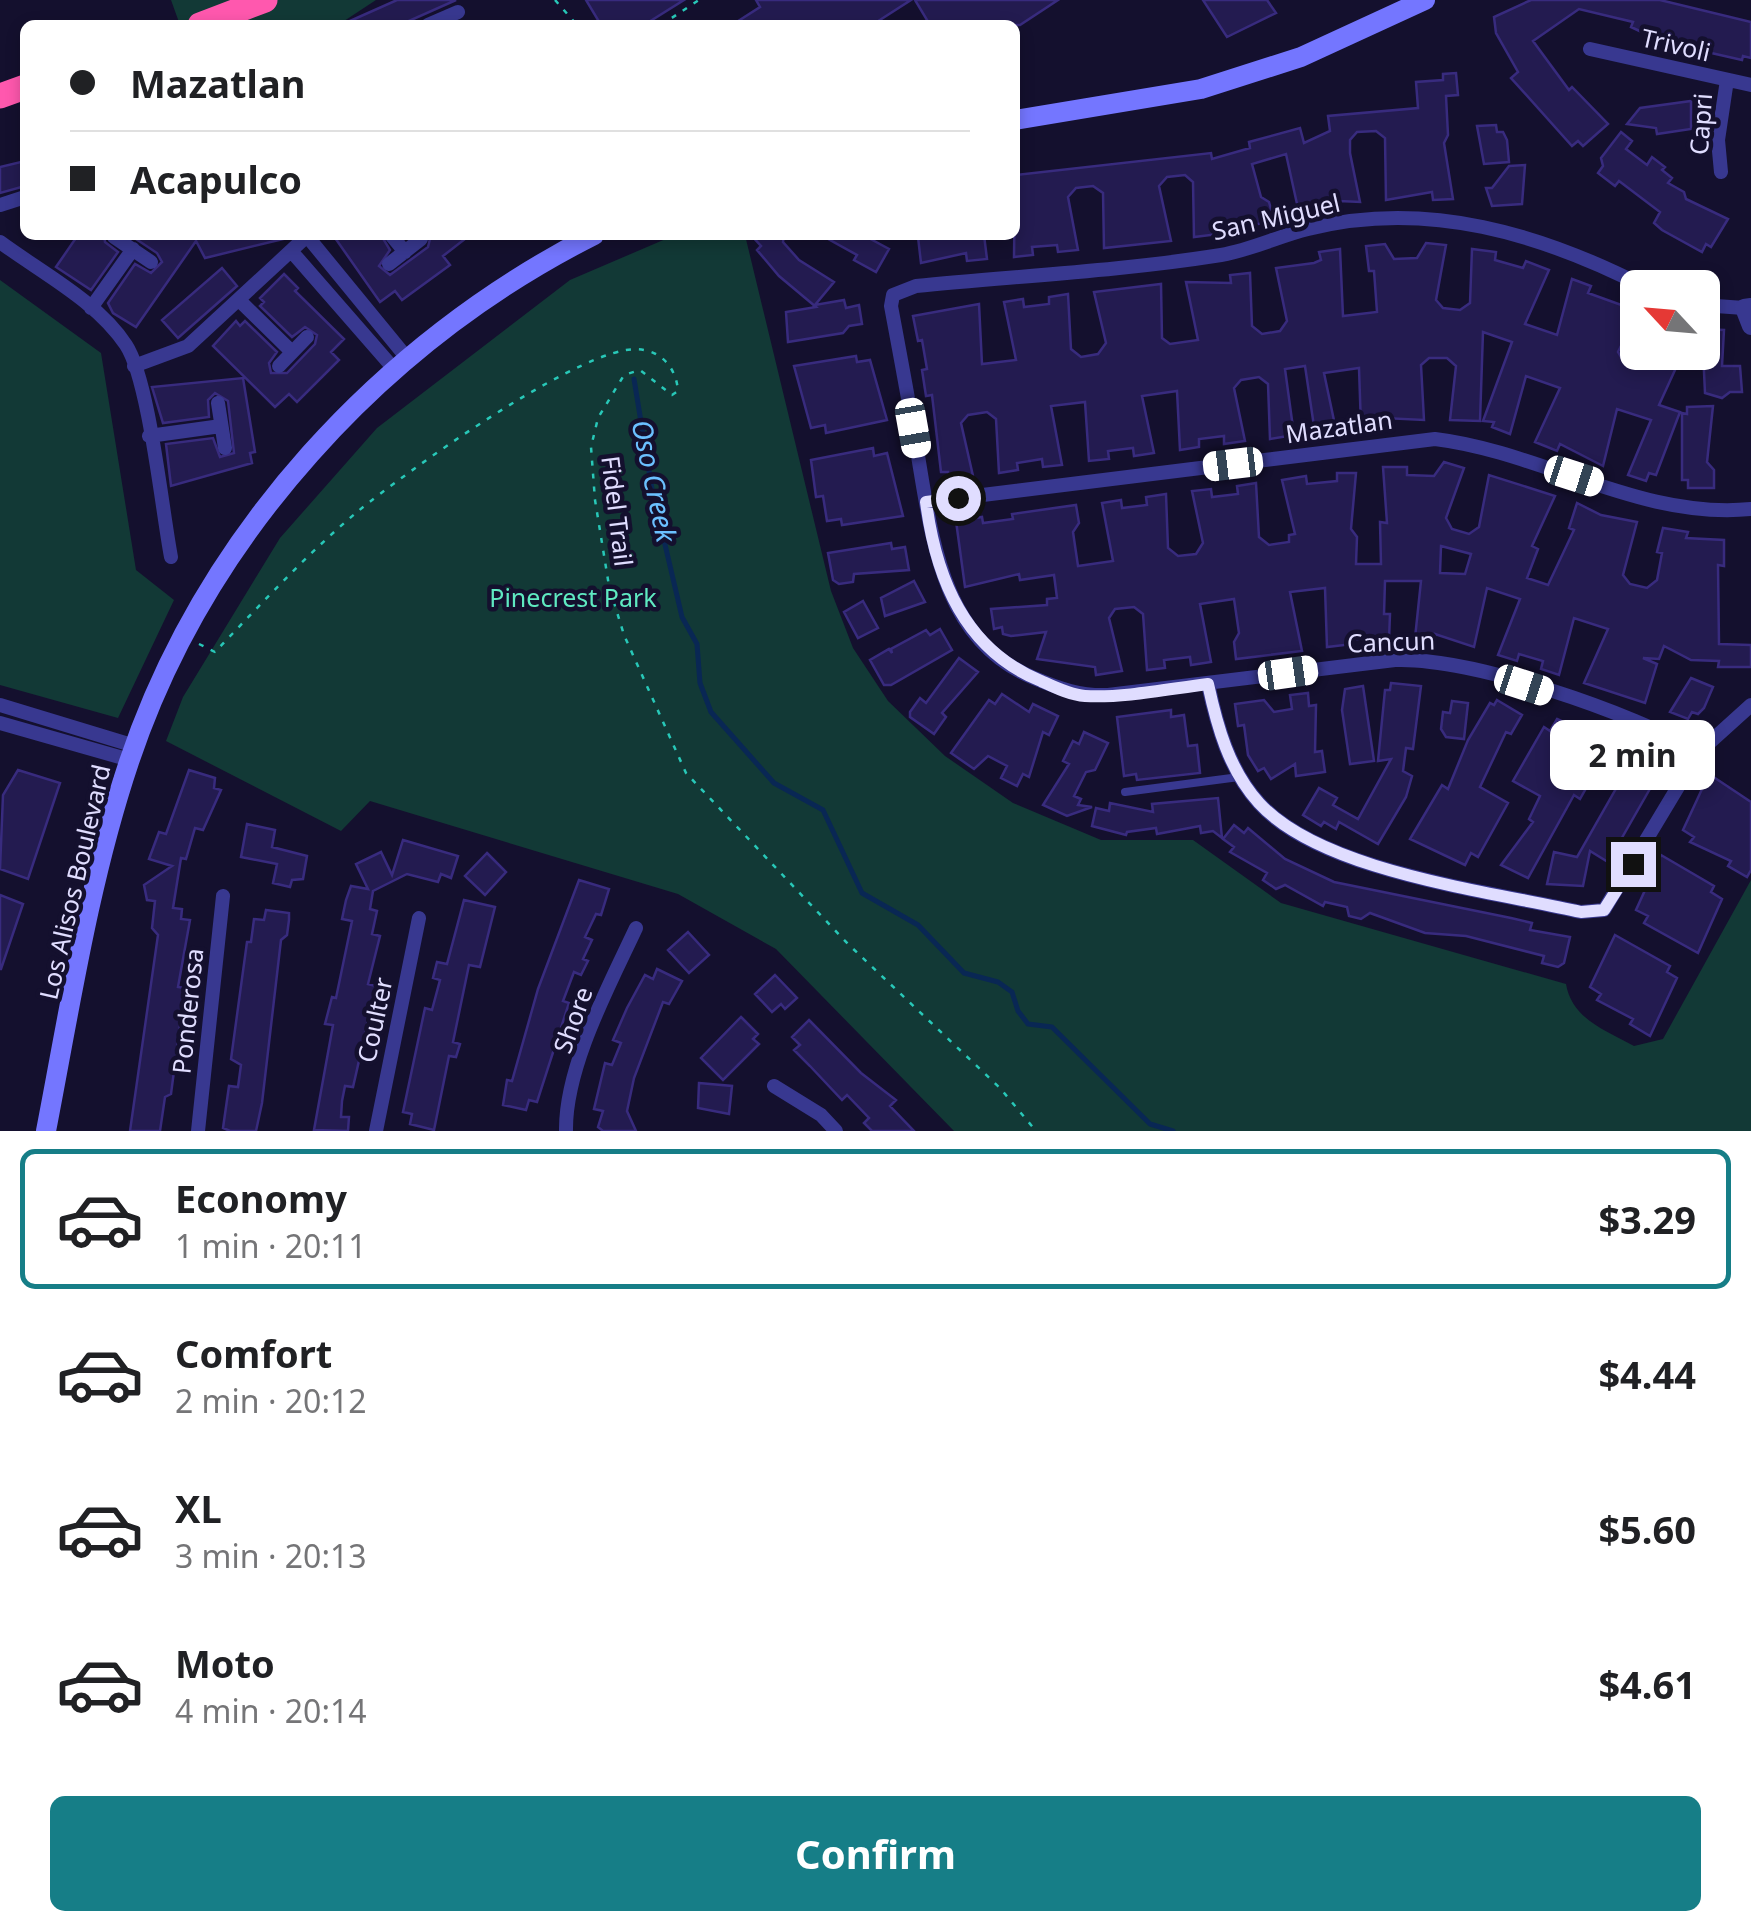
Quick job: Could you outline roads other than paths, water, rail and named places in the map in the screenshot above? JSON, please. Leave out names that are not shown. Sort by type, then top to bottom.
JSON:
[{"type":"highway","points":[[213,20],[265,0]]},
{"type":"main road","points":[[1020,119],[1202,90],[1301,57],[1424,0]]},
{"type":"main road","name":"Los Alisos Boulevard","points":[[46,1131],[94,887],[132,753],[212,582],[316,446],[401,364],[527,269],[584,240]]},
{"type":"street","points":[[439,20],[458,12]]},
{"type":"street","name":"Trivoli","points":[[1590,49],[1751,85]]},
{"type":"street","name":"Capri","points":[[1721,172],[1718,140],[1727,80]]},
{"type":"street","name":"San Miguel","points":[[904,289],[1223,255],[1309,228],[1374,219],[1495,228],[1569,250],[1620,275]]},
{"type":"street","points":[[119,240],[150,262]]},
{"type":"street","points":[[134,366],[188,346],[304,240]]},
{"type":"street","points":[[311,240],[401,364]]},
{"type":"street","points":[[395,240],[405,252]]},
{"type":"street","points":[[388,264],[420,240]]},
{"type":"street","points":[[0,242],[91,308],[121,339],[134,366],[170,557]]},
{"type":"street","points":[[91,308],[133,250]]},
{"type":"street","points":[[292,252],[401,364]]},
{"type":"street","name":"Cancun","points":[[904,289],[894,295],[891,306],[941,575],[952,600],[1002,661],[1081,696],[1395,660],[1438,660],[1651,725],[1699,752]]},
{"type":"street","points":[[240,301],[292,352]]},
{"type":"street","points":[[1720,308],[1749,314]]},
{"type":"street","points":[[279,366],[307,337]]},
{"type":"street","points":[[218,403],[225,448]]},
{"type":"street","points":[[149,436],[222,426]]},
{"type":"street","name":"Mazatlan","points":[[926,502],[1435,438],[1484,444],[1656,500],[1703,510],[1751,508]]},
{"type":"street","points":[[1208,684],[1218,727],[1240,777],[1259,803],[1296,835],[1336,853],[1581,912],[1604,910],[1699,752],[1751,706]]},
{"type":"street","points":[[0,706],[132,753]]},
{"type":"street","points":[[0,723],[132,753]]},
{"type":"street","name":"Ponderosa","points":[[198,1131],[223,896]]},
{"type":"street","name":"Coulter","points":[[376,1131],[419,918]]},
{"type":"street","name":"Shore","points":[[566,1131],[566,1108],[602,999],[636,928]]},
{"type":"street","points":[[774,1086],[821,1115],[836,1131]]},
{"type":"lane","points":[[1125,792],[1240,777]]},
{"type":"waterway","name":"Oso Creek","points":[[634,379],[652,489],[682,617],[697,644],[700,683],[711,712],[774,783],[823,810],[862,893],[918,925],[964,973],[998,982],[1012,992],[1018,1011],[1028,1024],[1052,1027],[1150,1124],[1173,1131]]},
{"type":"park label","name":"Pinecrest Park","points":[[573,598]]}]
